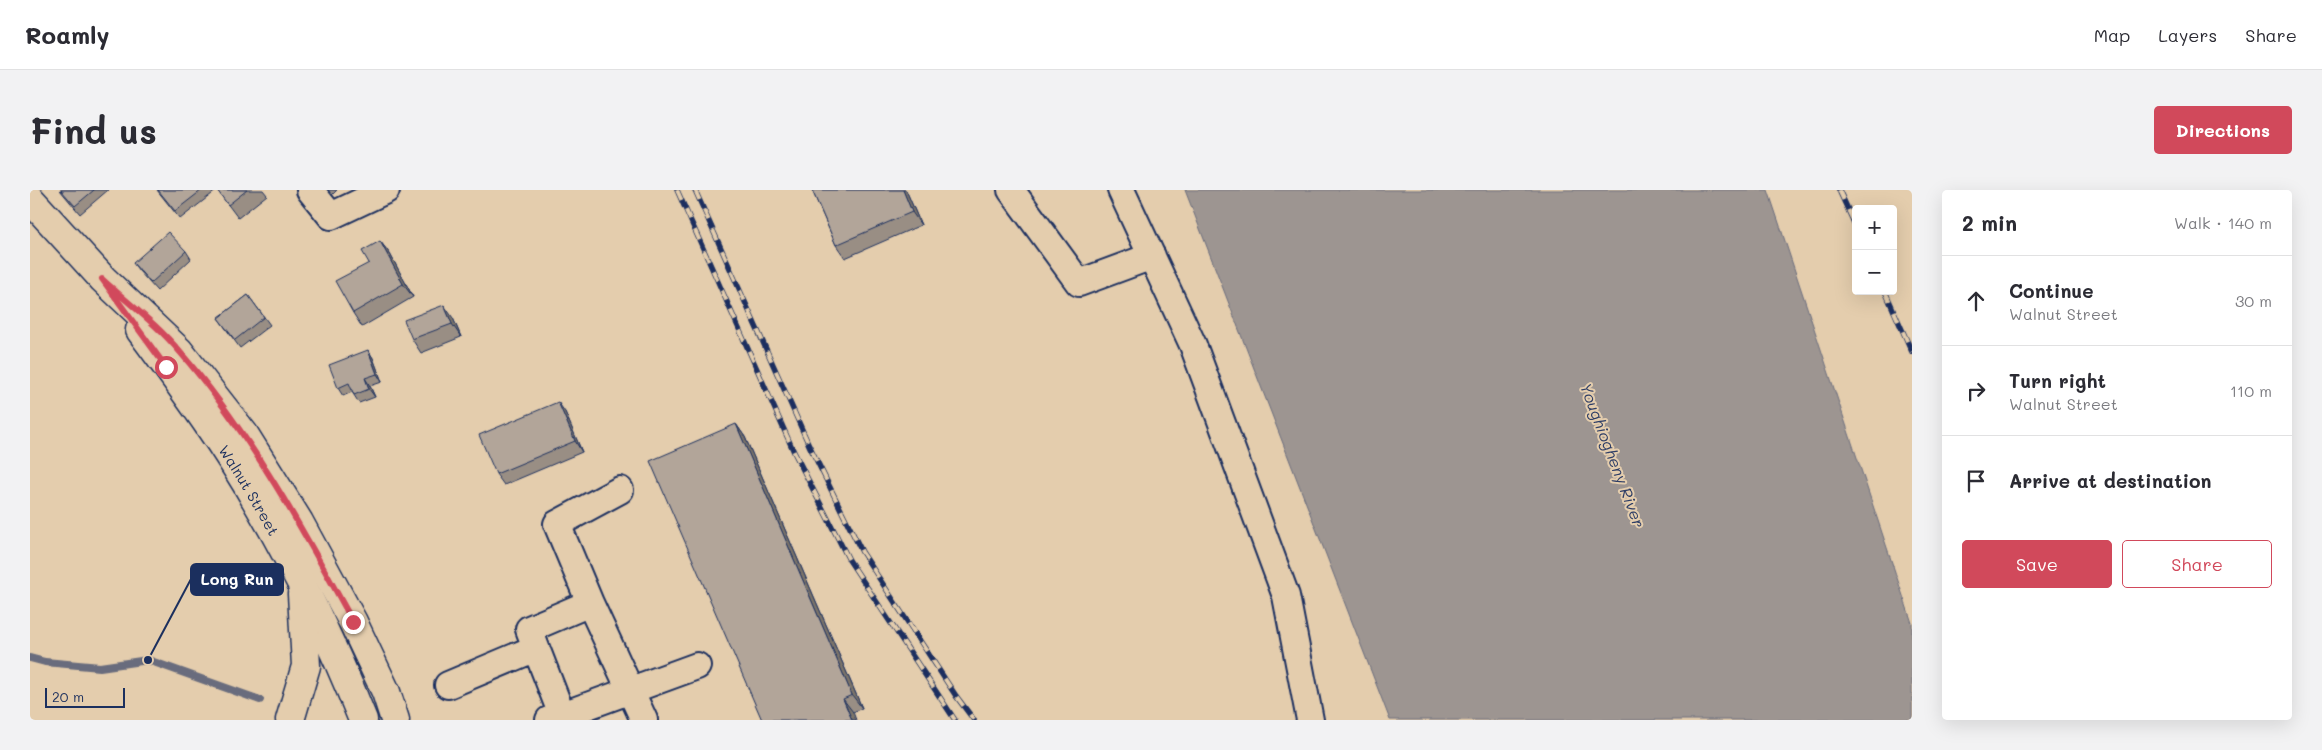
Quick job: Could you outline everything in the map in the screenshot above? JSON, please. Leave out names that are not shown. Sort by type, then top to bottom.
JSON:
[{"type":"main road","name":"Walnut Street","points":[[30,199],[102,279],[179,350],[244,434],[299,522],[353,622],[386,692],[395,720]]},
{"type":"main road","name":"Walnut Street","points":[[102,279],[211,429],[257,501],[302,582],[341,666],[363,720]]},
{"type":"main road","points":[[290,720],[306,666],[302,582]]},
{"type":"street","points":[[310,190],[331,216],[386,190]]},
{"type":"street","points":[[1011,190],[1079,282],[1152,256]]},
{"type":"street","points":[[1121,190],[1193,345],[1286,596],[1310,720]]},
{"type":"street","points":[[620,490],[557,524],[590,603],[644,720]]},
{"type":"street","points":[[590,603],[529,628],[556,718],[697,666]]},
{"type":"street","points":[[448,685],[536,648]]},
{"type":"water","name":"Youghiogheny River","points":[[1185,190],[1768,190],[1912,623],[1912,720],[1390,720]]},
{"type":"building","points":[[61,190],[94,190],[75,206]]},
{"type":"building","points":[[158,190],[202,190],[175,211]]},
{"type":"building","points":[[217,190],[247,190],[228,205]]},
{"type":"building","points":[[812,190],[903,190],[912,212],[836,245]]},
{"type":"building","points":[[168,232],[186,251],[151,283],[133,263]]},
{"type":"building","points":[[380,241],[403,284],[353,313],[335,281],[369,263],[362,251]]},
{"type":"building","points":[[248,295],[264,317],[235,340],[218,318]]},
{"type":"building","points":[[444,305],[452,324],[412,339],[404,320]]},
{"type":"building","points":[[368,350],[377,374],[365,378],[369,389],[354,395],[349,383],[338,388],[329,365]]},
{"type":"building","points":[[558,402],[575,441],[496,474],[479,435]]},
{"type":"building","points":[[736,424],[852,695],[843,699],[852,720],[762,720],[650,461]]},
{"type":"waterway","points":[[30,658],[45,662],[100,667],[148,660],[260,700]]},
{"type":"railway","points":[[677,190],[794,452],[849,560],[955,720]]},
{"type":"railway","points":[[695,190],[809,445],[862,552],[956,696],[974,720]]},
{"type":"railway","points":[[1839,190],[1852,218]]},
{"type":"railway","points":[[1887,295],[1912,352]]},
{"type":"place","name":"Long Run","points":[[148,660]]},
{"type":"route","points":[[166,367],[102,279],[179,350],[244,434],[299,522],[353,622]]}]
